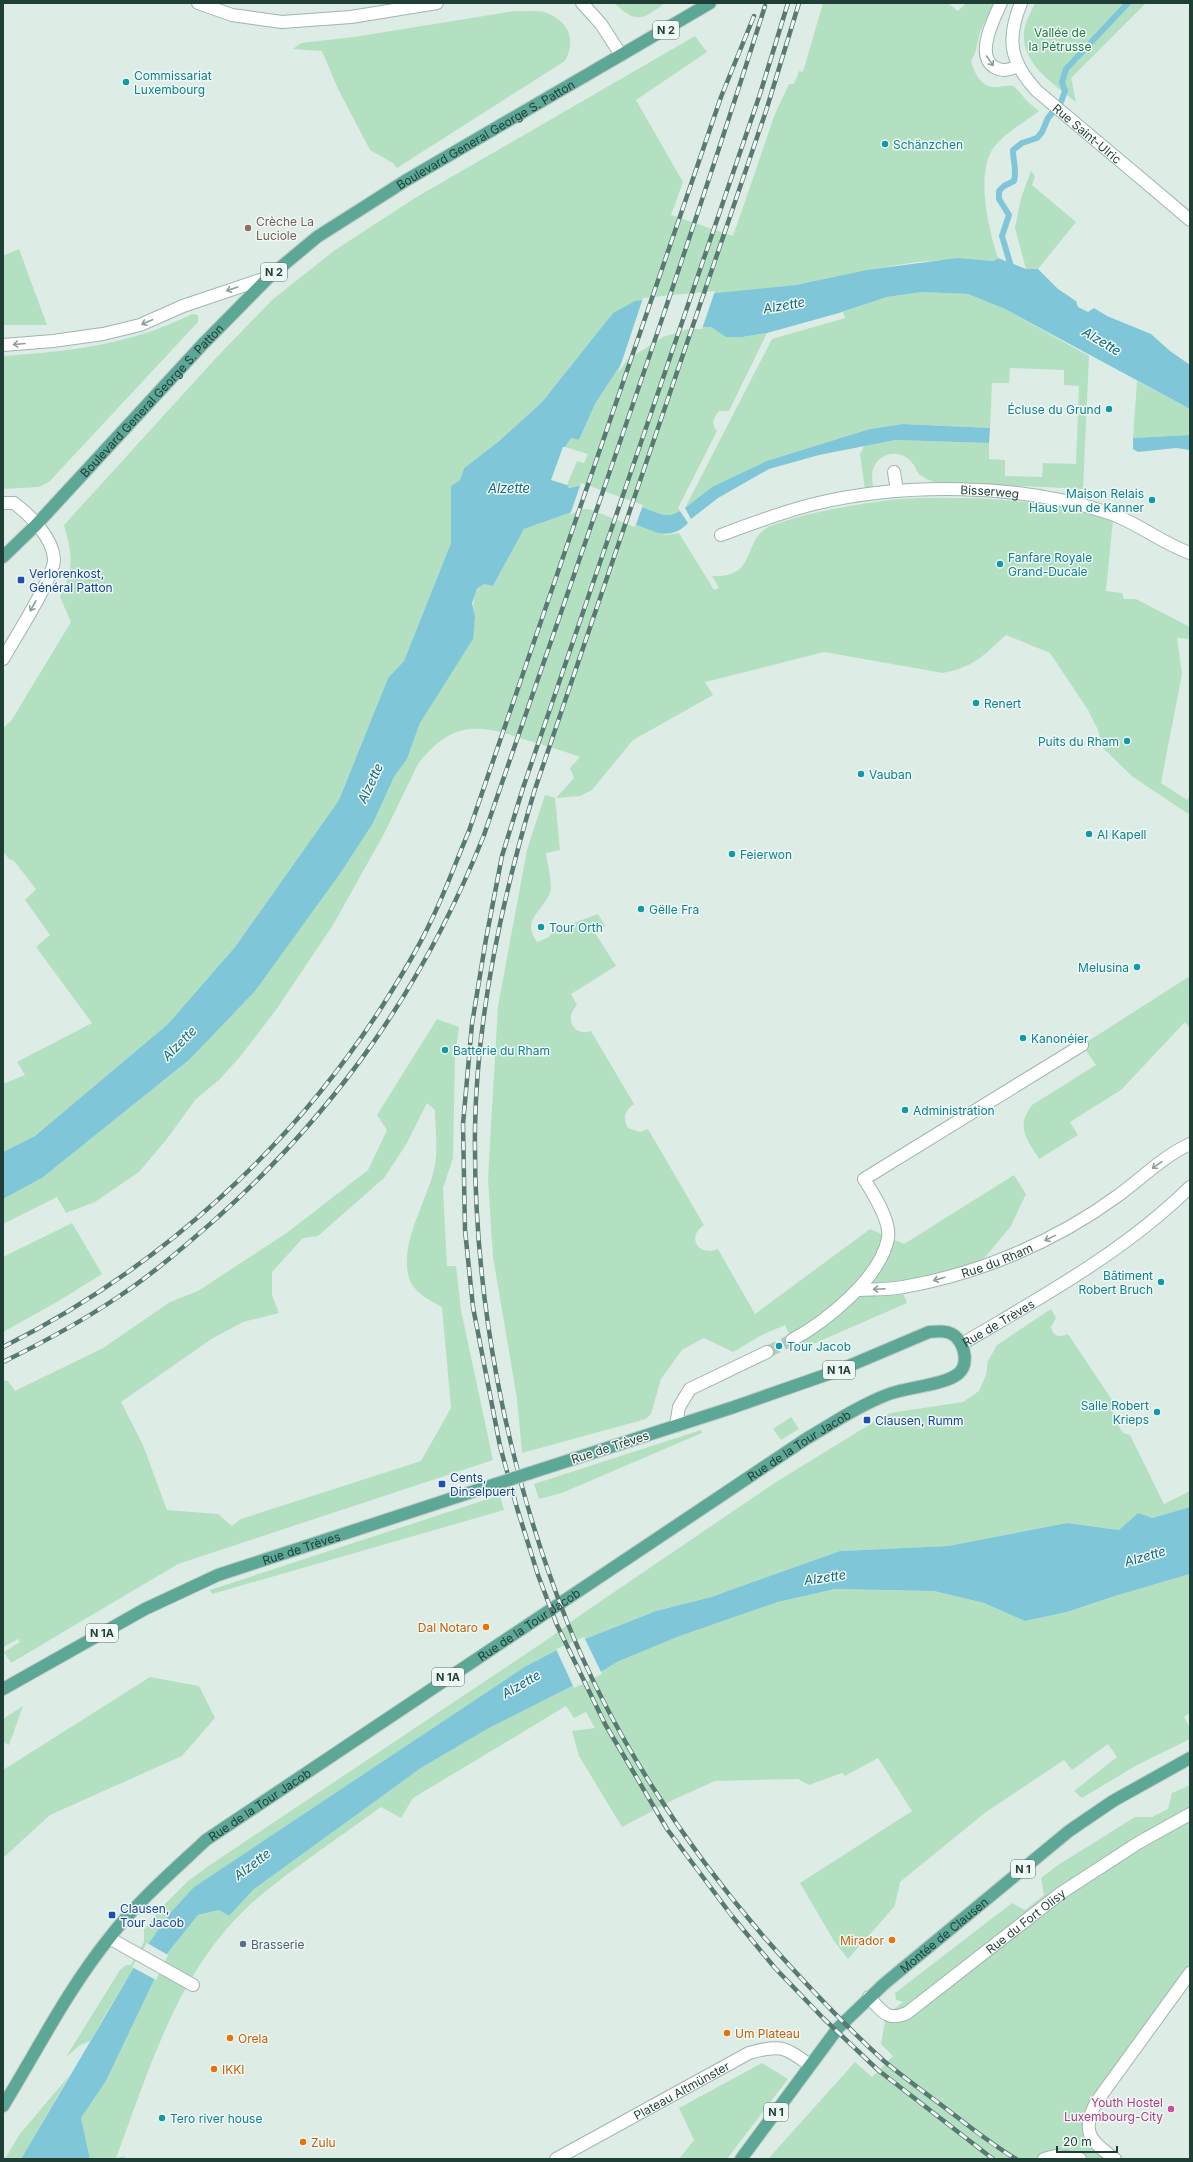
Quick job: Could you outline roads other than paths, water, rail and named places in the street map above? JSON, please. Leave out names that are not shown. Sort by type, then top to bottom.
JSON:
[{"type":"main road","name":"Boulevard General George S. Patton","points":[[3,557],[36,525],[203,344],[269,277],[317,237],[399,185],[710,3]]},
{"type":"main road","name":"Rue de Trèves","points":[[3,1689],[144,1609],[218,1575],[676,1426],[837,1371],[929,1332],[944,1331],[955,1335],[962,1344]]},
{"type":"main road","name":"Rue de la Tour Jacob","points":[[3,2106],[75,1985],[109,1938],[155,1886],[206,1840],[233,1820],[806,1439],[875,1400],[912,1388],[946,1381],[960,1373],[965,1359],[962,1344]]},
{"type":"main road","name":"Montée de Clausen","points":[[742,2159],[838,2028],[869,1997],[1068,1831],[1113,1801],[1190,1758]]},
{"type":"street","points":[[198,3],[232,15],[282,22],[351,17],[437,3]]},
{"type":"street","points":[[582,3],[601,24],[621,55]]},
{"type":"street","points":[[1001,3],[987,40],[985,49],[986,58],[991,65],[999,70],[1008,70],[1018,66]]},
{"type":"street","name":"Rue Saint-Ulric","points":[[1021,3],[1012,30],[1012,48],[1018,66],[1037,91],[1190,220]]},
{"type":"street","name":"Boulevard General George S. Patton","points":[[3,345],[74,338],[140,325],[183,306],[269,277]]},
{"type":"street","points":[[894,472],[897,491]]},
{"type":"street","name":"Bisserweg","points":[[721,535],[811,505],[897,491],[977,490],[1052,498],[1113,515],[1174,548],[1190,553]]},
{"type":"street","points":[[3,504],[14,503],[36,525],[50,544],[54,560],[49,578],[3,659]]},
{"type":"street","points":[[792,1340],[809,1331],[832,1314],[857,1290],[878,1261],[888,1237],[881,1207],[864,1179],[1082,1045]]},
{"type":"street","name":"Rue du Rham","points":[[857,1290],[901,1288],[934,1281],[976,1268],[1019,1252],[1055,1236],[1116,1197],[1150,1170],[1190,1144]]},
{"type":"street","name":"Rue de Trèves","points":[[962,1344],[1048,1293],[1140,1232],[1190,1187]]},
{"type":"street","points":[[676,1426],[679,1407],[690,1389],[767,1352]]},
{"type":"street","name":"Rue du Fort Olisy","points":[[869,1997],[886,2015],[897,2017],[907,2013],[1061,1894],[1138,1843],[1190,1814]]},
{"type":"street","points":[[109,1938],[193,1985]]},
{"type":"street","points":[[1115,2159],[1095,2144],[1089,2130],[1088,2117],[1097,2101],[1190,1972]]},
{"type":"street","name":"Plateau Altmünster","points":[[556,2159],[749,2053],[767,2048],[787,2049],[810,2065]]},
{"type":"street","points":[[1044,2159],[1055,2156],[1080,2159]]},
{"type":"water","name":"Alzette","points":[[957,258],[994,261],[998,258],[1026,269],[1038,269],[1058,289],[1076,301],[1078,307],[1088,312],[1094,308],[1107,316],[1151,334],[1170,351],[1190,365],[1190,409],[1005,309],[968,294],[922,292],[887,297],[839,313],[767,333],[742,337],[726,337],[711,327],[688,327],[662,335],[625,358],[595,404],[579,440],[571,438],[565,447],[563,447],[551,480],[567,485],[569,488],[583,485],[663,515],[671,515],[680,511],[688,523],[681,529],[674,532],[667,534],[658,533],[589,507],[579,507],[572,512],[524,529],[493,586],[484,584],[477,589],[472,603],[475,616],[473,639],[420,723],[407,759],[394,777],[373,823],[339,875],[255,991],[189,1060],[42,1178],[3,1199],[3,1152],[35,1136],[168,1024],[235,947],[339,800],[388,678],[404,661],[451,543],[451,486],[460,480],[464,468],[498,442],[542,402],[613,313],[635,301],[796,285],[867,270]]},
{"type":"water","points":[[903,424],[990,428],[989,443],[895,440],[819,455],[769,469],[718,498],[691,519],[685,508],[712,487],[767,461],[870,429]]},
{"type":"water","points":[[1190,435],[1190,450],[1176,448],[1138,452],[1133,449],[1133,438]]},
{"type":"water","name":"Alzette","points":[[1190,1507],[1190,1574],[1067,1612],[1025,1621],[984,1603],[934,1591],[835,1589],[778,1602],[677,1637],[617,1662],[489,1728],[421,1768],[253,1890],[229,1916],[219,1910],[198,1915],[166,1955],[106,2081],[81,2118],[90,2159],[21,2159],[146,1947],[172,1911],[194,1887],[526,1666],[557,1650],[656,1611],[711,1597],[840,1551],[948,1546],[1067,1523],[1119,1530],[1138,1513],[1152,1518]]},
{"type":"waterway","points":[[1012,270],[1002,236],[1009,215],[999,199],[999,191],[1004,186],[1014,181],[1015,169],[1013,150],[1022,143],[1037,138],[1042,132],[1048,118],[1061,102],[1065,91],[1062,82],[1066,69],[1128,3]]},
{"type":"tunnel","points":[[767,1352],[792,1340]]},
{"type":"railway","points":[[788,3],[760,94],[523,788],[502,856],[472,1024],[463,1124],[465,1230],[473,1307],[500,1446],[517,1508],[538,1575],[557,1625],[605,1724],[667,1829],[732,1916],[775,1968],[823,2018],[878,2070],[993,2159]]},
{"type":"railway","points":[[799,3],[766,111],[535,789],[512,872],[493,957],[486,999],[477,1085],[475,1128],[476,1191],[480,1253],[487,1316],[497,1378],[510,1439],[526,1500],[544,1560],[566,1619],[584,1662],[627,1745],[678,1826],[706,1864],[764,1937],[807,1985],[884,2061],[977,2133],[1016,2159]]},
{"type":"railway","points":[[3,1362],[76,1324],[131,1288],[157,1269],[194,1238],[261,1176],[302,1133],[374,1042],[405,994],[434,943],[460,890],[484,835],[662,318],[732,110],[765,6]]},
{"type":"railway","points":[[3,1347],[61,1316],[116,1280],[169,1241],[219,1199],[266,1153],[311,1104],[351,1052],[405,970],[441,900],[469,831],[721,97],[754,16]]},
{"type":"place","name":"Commissariat Luxembourg","points":[[126,82]]},
{"type":"place","name":"Schänzchen","points":[[885,144]]},
{"type":"place","name":"Crèche La Luciole","points":[[248,228]]},
{"type":"place","name":"Écluse du Grund","points":[[1109,409]]},
{"type":"place","name":"Maison Relais Haus vun de Kanner","points":[[1152,500]]},
{"type":"place","name":"Fanfare Royale Grand-Ducale","points":[[1000,564]]},
{"type":"place","name":"Verlorenkost, Général Patton","points":[[21,580]]},
{"type":"place","name":"Renert","points":[[976,703]]},
{"type":"place","name":"Puits du Rham","points":[[1127,741]]},
{"type":"place","name":"Vauban","points":[[861,774]]},
{"type":"place","name":"Al Kapell","points":[[1089,834]]},
{"type":"place","name":"Feierwon","points":[[732,854]]},
{"type":"place","name":"Gëlle Fra","points":[[641,909]]},
{"type":"place","name":"Tour Orth","points":[[541,927]]},
{"type":"place","name":"Melusina","points":[[1137,967]]},
{"type":"place","name":"Kanonéier","points":[[1023,1038]]},
{"type":"place","name":"Batterie du Rham","points":[[445,1050]]},
{"type":"place","name":"Administration","points":[[905,1110]]},
{"type":"place","name":"Bâtiment Robert Bruch","points":[[1161,1282]]},
{"type":"place","name":"Tour Jacob","points":[[779,1346]]},
{"type":"place","name":"Salle Robert Krieps","points":[[1157,1412]]},
{"type":"place","name":"Clausen, Rumm","points":[[867,1420]]},
{"type":"place","name":"Cents, Dinselpuert","points":[[442,1484]]},
{"type":"place","name":"Dal Notaro","points":[[486,1627]]},
{"type":"place","name":"Clausen, Tour Jacob","points":[[112,1915]]},
{"type":"place","name":"Mirador","points":[[892,1940]]},
{"type":"place","name":"Brasserie","points":[[243,1944]]},
{"type":"place","name":"Um Plateau","points":[[727,2033]]},
{"type":"place","name":"Orela","points":[[230,2038]]},
{"type":"place","name":"IKKI","points":[[214,2069]]},
{"type":"place","name":"Youth Hostel Luxembourg-City","points":[[1171,2109]]},
{"type":"place","name":"Tero river house","points":[[162,2118]]},
{"type":"place","name":"Zulu","points":[[303,2142]]},
{"type":"park label","name":"Vallée de la Pétrusse","points":[[1060,39]]}]
